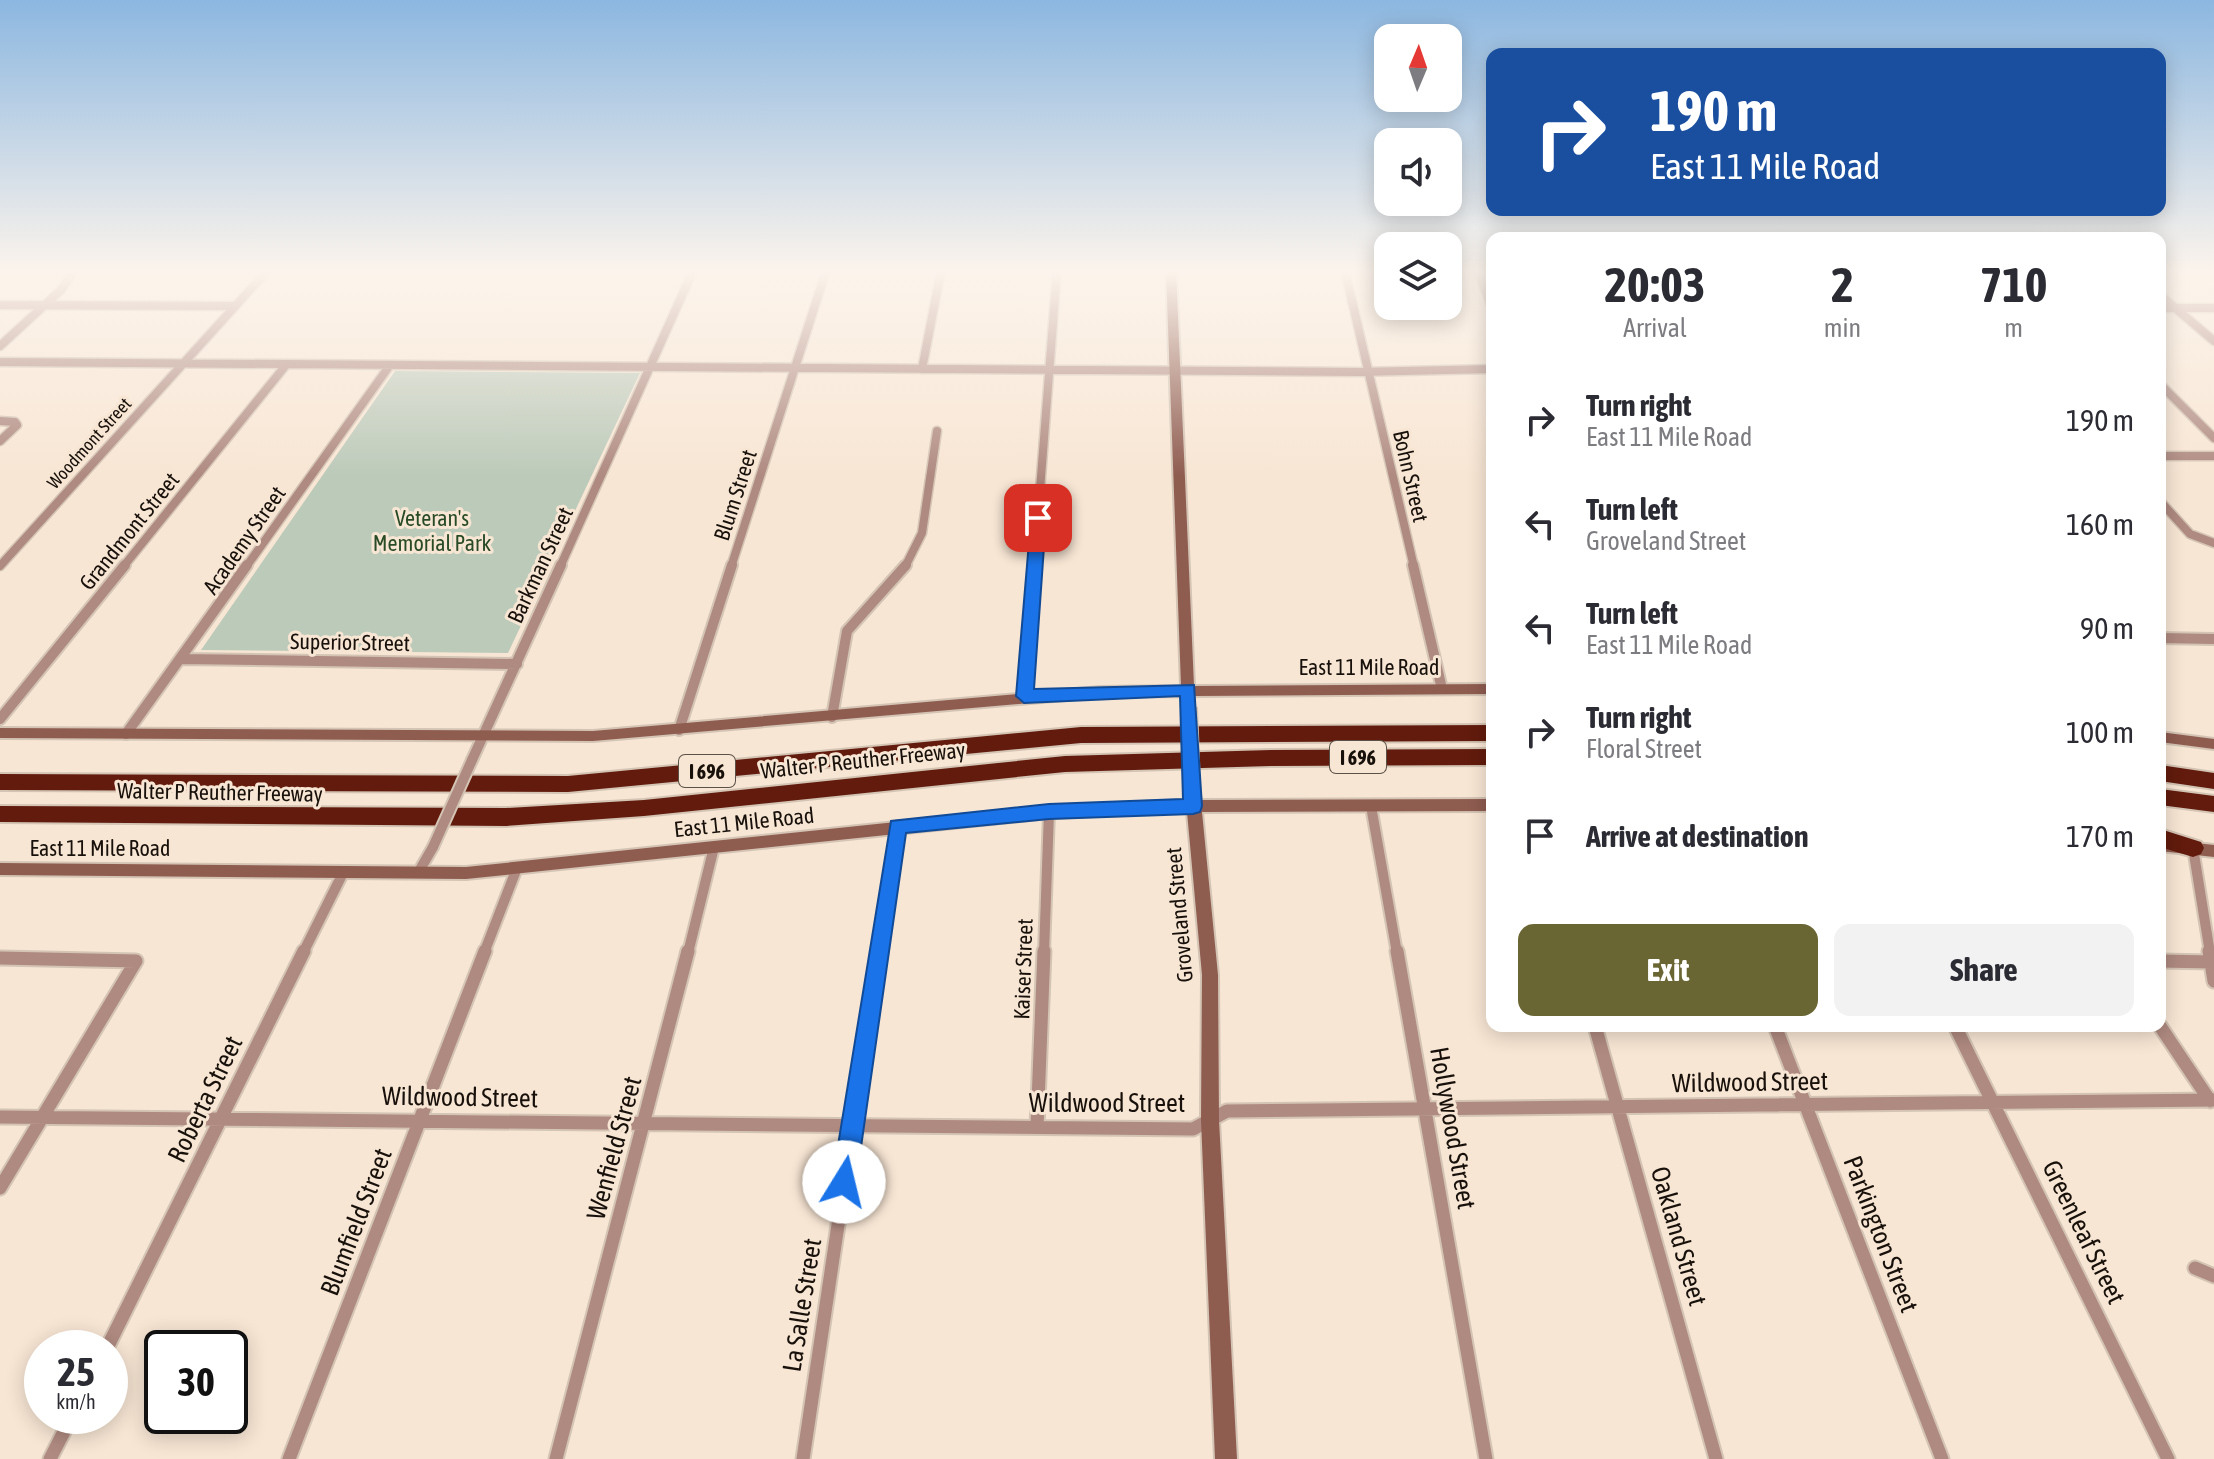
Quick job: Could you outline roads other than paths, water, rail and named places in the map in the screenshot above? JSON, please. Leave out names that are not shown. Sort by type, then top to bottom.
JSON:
[{"type":"highway","points":[[1413,733],[1486,725]]},
{"type":"highway","name":"Walter P Reuther Freeway","points":[[0,782],[568,784],[1081,735],[1486,733]]},
{"type":"highway","name":"Walter P Reuther Freeway","points":[[0,814],[506,817],[644,808],[1027,767],[1224,759],[1486,757]]},
{"type":"highway","points":[[1224,759],[1272,768],[1486,770]]},
{"type":"highway","points":[[2166,774],[2214,781]]},
{"type":"highway","points":[[2166,798],[2214,804]]},
{"type":"highway","points":[[2166,840],[2204,850]]},
{"type":"main road","name":"Groveland Street","points":[[1174,339],[1193,806],[1210,975],[1210,1120],[1226,1459]]},
{"type":"main road","name":"East 11 Mile Road","points":[[0,733],[481,738],[593,736],[832,717],[1024,696],[1188,690],[1486,689]]},
{"type":"main road","points":[[2166,738],[2214,744]]},
{"type":"main road","name":"East 11 Mile Road","points":[[0,869],[418,873],[517,868],[1049,812],[1193,806],[1486,805]]},
{"type":"main road","points":[[2166,846],[2204,850]]},
{"type":"street","name":"Woodmont Street","points":[[0,566],[205,339]]},
{"type":"street","name":"Barkman Street","points":[[418,873],[433,847],[664,339]]},
{"type":"street","name":"Blum Street","points":[[679,730],[804,339]]},
{"type":"street","points":[[922,369],[928,339]]},
{"type":"street","points":[[1024,696],[1052,339]]},
{"type":"street","name":"Bohn Street","points":[[1361,339],[1442,689]]},
{"type":"street","points":[[0,362],[1175,371],[1486,369]]},
{"type":"street","name":"Grandmont Street","points":[[0,719],[286,365]]},
{"type":"street","name":"Academy Street","points":[[126,734],[390,365]]},
{"type":"street","points":[[2166,390],[2214,438]]},
{"type":"street","points":[[0,421],[15,422],[17,425],[0,441]]},
{"type":"street","points":[[832,717],[847,631],[904,569],[922,533],[937,431]]},
{"type":"street","points":[[2166,456],[2214,456]]},
{"type":"street","points":[[2166,508],[2196,540],[2214,543]]},
{"type":"street","points":[[2166,638],[2214,639]]},
{"type":"street","name":"Superior Street","points":[[182,659],[517,664]]},
{"type":"street","name":"Hollywood Street","points":[[1371,806],[1486,1459]]},
{"type":"street","name":"Kaiser Street","points":[[1037,1127],[1049,812]]},
{"type":"street","name":"La Salle Street","points":[[803,1459],[898,826]]},
{"type":"street","name":"Wenfield Street","points":[[556,1459],[646,1123],[714,847]]},
{"type":"street","points":[[2204,850],[2214,981]]},
{"type":"street","name":"Blumfield Street","points":[[289,1459],[517,868]]},
{"type":"street","name":"Roberta Street","points":[[116,1330],[344,871]]},
{"type":"street","points":[[0,958],[136,961],[0,1188]]},
{"type":"street","points":[[2166,961],[2212,962]]},
{"type":"street","name":"Oakland Street","points":[[1597,1032],[1716,1459]]},
{"type":"street","name":"Parkington Street","points":[[1777,1032],[1942,1459]]},
{"type":"street","name":"Greenleaf Street","points":[[1958,1032],[2168,1459]]},
{"type":"street","points":[[2164,1032],[2212,1100]]},
{"type":"street","name":"Wildwood Street","points":[[0,1117],[1193,1129],[1227,1111],[2212,1100]]},
{"type":"street","points":[[2195,1268],[2214,1276]]},
{"type":"street","points":[[50,1459],[63,1434]]},
{"type":"park label","name":"Veteran's Memorial Park","points":[[432,530]]}]
